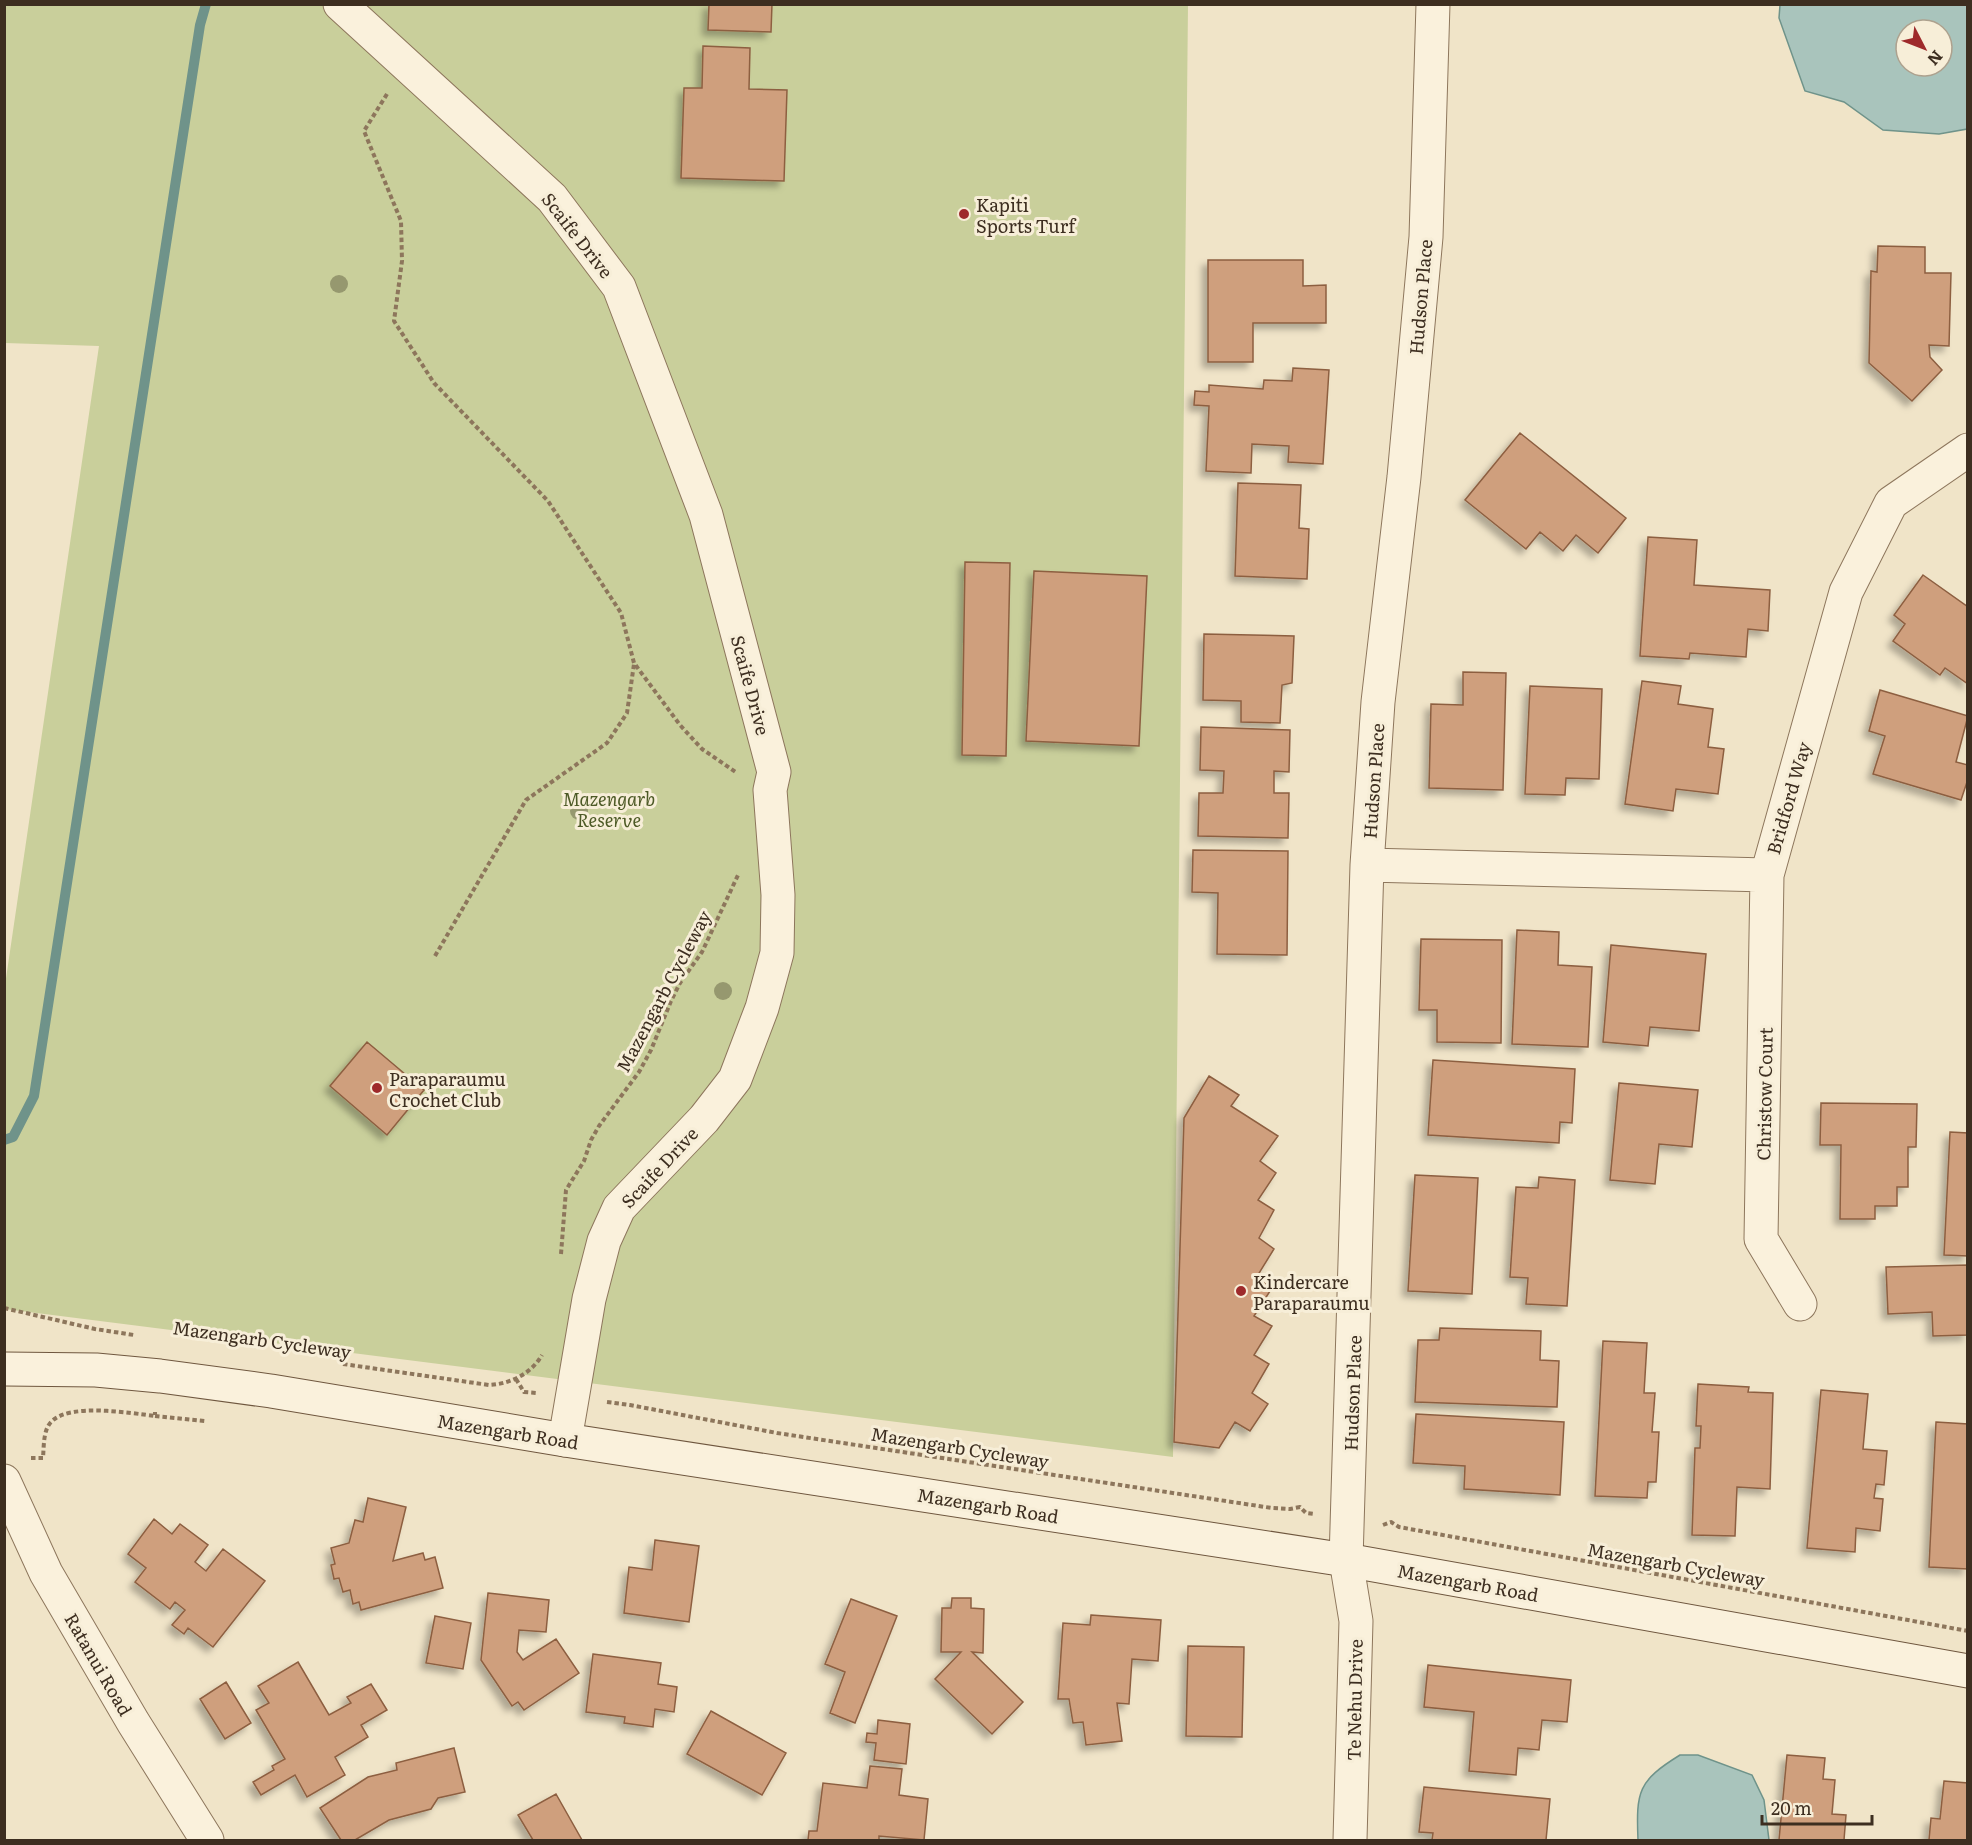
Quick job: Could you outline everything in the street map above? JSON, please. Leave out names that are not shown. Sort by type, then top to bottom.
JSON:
[{"type":"street","name":"Scaife Drive","points":[[340,4],[552,198],[619,287],[706,515],[774,772],[770,790],[778,895],[777,953],[762,1008],[735,1079],[704,1119],[619,1208],[604,1241],[589,1299],[566,1440]]},
{"type":"street","name":"Hudson Place","points":[[1346,1560],[1368,865],[1378,702],[1404,477],[1426,237],[1433,4]]},
{"type":"street","name":"Bridford Way","points":[[1368,865],[1767,875],[1846,592],[1891,503],[1968,450]]},
{"type":"street","name":"Christow Court","points":[[1767,875],[1761,1239],[1800,1304]]},
{"type":"street","name":"Mazengarb Road","points":[[4,1379],[4,1369],[96,1370],[271,1391],[566,1440],[1346,1560],[1968,1671]]},
{"type":"street","name":"Ratanui Road","points":[[4,1481],[46,1573],[133,1722],[207,1840]]},
{"type":"street","name":"Te Nehu Drive","points":[[1346,1560],[1356,1621],[1350,1840]]},
{"type":"path","points":[[405,65],[364,131],[401,221],[402,261],[394,321],[434,383],[548,501],[621,613],[634,663],[680,725],[702,749],[733,771],[770,790]]},
{"type":"path","points":[[435,956],[526,800],[607,743],[627,713],[634,663]]},
{"type":"path","points":[[733,771],[736,780]]},
{"type":"path","name":"Mazengarb Cycleway","points":[[560,1260],[566,1190],[584,1161],[591,1140],[599,1126],[639,1072],[651,1050],[671,1001],[680,983],[702,952],[742,866]]},
{"type":"path","points":[[4,1308],[95,1329],[141,1336]]},
{"type":"path","name":"Mazengarb Cycleway","points":[[336,1363],[489,1385],[504,1384],[516,1379],[541,1358],[545,1348]]},
{"type":"path","points":[[516,1379],[525,1392]]},
{"type":"path","name":"Mazengarb Cycleway","points":[[609,1403],[777,1433],[1272,1508],[1300,1507],[1306,1513]]},
{"type":"path","points":[[155,1410],[155,1416]]},
{"type":"path","points":[[43,1458],[46,1431],[51,1422],[66,1414],[128,1412],[211,1422]]},
{"type":"path","name":"Mazengarb Cycleway","points":[[1382,1525],[1391,1522],[1399,1527],[1968,1631]]},
{"type":"green space","name":"Mazengarb Reserve","points":[[5,5],[1188,5],[1173,1457],[5,1309],[4,992],[99,346],[5,343]]},
{"type":"water","points":[[1780,5],[1967,5],[1967,129],[1939,134],[1883,130],[1844,102],[1805,91],[1779,18]]},
{"type":"water","points":[[1680,1755],[1698,1755],[1752,1775],[1764,1800],[1769,1840],[1638,1840],[1638,1810],[1642,1789],[1655,1772]]},
{"type":"building","points":[[709,4],[772,4],[771,32],[708,30]]},
{"type":"building","points":[[703,46],[750,48],[749,89],[787,90],[784,181],[681,178],[684,88],[702,88]]},
{"type":"building","points":[[1878,246],[1925,247],[1925,273],[1951,273],[1949,346],[1929,345],[1930,357],[1942,370],[1912,401],[1869,363],[1871,271],[1877,272]]},
{"type":"building","points":[[1208,260],[1303,260],[1303,286],[1326,285],[1326,323],[1253,323],[1253,362],[1208,362]]},
{"type":"building","points":[[1293,368],[1329,370],[1323,464],[1288,462],[1289,446],[1252,444],[1251,473],[1206,471],[1209,406],[1194,405],[1195,391],[1209,392],[1209,385],[1263,389],[1264,380],[1292,381]]},
{"type":"building","points":[[1520,433],[1626,518],[1598,553],[1576,535],[1563,551],[1540,532],[1526,549],[1465,500]]},
{"type":"building","points":[[1238,483],[1301,485],[1299,528],[1309,529],[1307,579],[1235,576]]},
{"type":"building","points":[[1648,537],[1697,540],[1694,585],[1770,590],[1768,631],[1748,629],[1746,657],[1690,653],[1689,659],[1640,656]]},
{"type":"building","points":[[965,562],[1010,563],[1006,756],[962,755]]},
{"type":"building","points":[[1034,571],[1147,576],[1139,746],[1026,741]]},
{"type":"building","points":[[1923,575],[1968,607],[1968,684],[1945,668],[1940,675],[1893,641],[1905,624],[1894,615]]},
{"type":"building","points":[[1204,634],[1294,636],[1292,683],[1282,685],[1280,723],[1241,722],[1241,701],[1203,700]]},
{"type":"building","points":[[1463,672],[1506,673],[1503,790],[1429,788],[1431,704],[1463,705]]},
{"type":"building","points":[[1642,681],[1681,686],[1678,704],[1713,709],[1708,747],[1724,749],[1718,794],[1676,789],[1673,811],[1625,804]]},
{"type":"building","points":[[1530,686],[1602,689],[1599,779],[1566,778],[1565,795],[1525,794]]},
{"type":"building","points":[[1880,690],[1968,716],[1956,762],[1968,765],[1968,779],[1961,800],[1873,774],[1885,736],[1869,731]]},
{"type":"building","points":[[1201,727],[1290,730],[1289,772],[1274,771],[1274,793],[1289,793],[1288,838],[1198,836],[1199,793],[1223,793],[1224,771],[1200,770]]},
{"type":"building","points":[[1193,850],[1288,851],[1287,955],[1217,954],[1218,893],[1192,892]]},
{"type":"building","points":[[1517,930],[1559,932],[1558,965],[1592,967],[1588,1047],[1512,1044]]},
{"type":"building","points":[[1421,939],[1502,940],[1501,1043],[1437,1042],[1437,1010],[1419,1010]]},
{"type":"building","points":[[1611,945],[1706,954],[1699,1031],[1650,1027],[1648,1046],[1603,1042]]},
{"type":"building","name":"Paraparaumu Crochet Club","points":[[367,1042],[424,1090],[387,1135],[330,1086]]},
{"type":"building","points":[[1433,1060],[1575,1069],[1572,1123],[1560,1122],[1559,1143],[1428,1135]]},
{"type":"building","name":"Kindercare Paraparaumu","points":[[1209,1076],[1239,1095],[1231,1106],[1278,1136],[1260,1161],[1276,1173],[1258,1200],[1274,1210],[1259,1238],[1274,1249],[1256,1278],[1272,1288],[1254,1316],[1272,1326],[1254,1355],[1269,1364],[1252,1393],[1268,1404],[1250,1431],[1235,1422],[1219,1448],[1174,1442],[1184,1118]]},
{"type":"building","points":[[1619,1083],[1698,1090],[1692,1147],[1659,1144],[1655,1184],[1610,1180]]},
{"type":"building","points":[[1821,1103],[1917,1104],[1916,1147],[1908,1147],[1908,1187],[1897,1187],[1897,1206],[1875,1206],[1875,1219],[1840,1219],[1841,1145],[1820,1145]]},
{"type":"building","points":[[1950,1132],[1968,1133],[1968,1256],[1944,1255]]},
{"type":"building","points":[[1415,1175],[1478,1178],[1472,1294],[1408,1291]]},
{"type":"building","points":[[1539,1177],[1575,1180],[1567,1306],[1526,1304],[1528,1278],[1510,1277],[1516,1187],[1538,1188]]},
{"type":"building","points":[[1968,1265],[1968,1335],[1933,1336],[1932,1312],[1888,1314],[1886,1267]]},
{"type":"building","points":[[1440,1328],[1541,1331],[1540,1360],[1559,1361],[1557,1407],[1415,1402],[1418,1340],[1439,1340]]},
{"type":"building","points":[[1603,1341],[1647,1343],[1644,1393],[1655,1393],[1652,1432],[1659,1432],[1656,1482],[1648,1482],[1647,1498],[1595,1496]]},
{"type":"building","points":[[1698,1384],[1749,1387],[1748,1392],[1773,1393],[1770,1489],[1737,1487],[1735,1536],[1692,1535],[1695,1448],[1700,1448],[1701,1426],[1696,1426]]},
{"type":"building","points":[[1821,1390],[1868,1394],[1863,1449],[1887,1451],[1884,1485],[1876,1484],[1874,1498],[1883,1499],[1880,1531],[1856,1528],[1855,1552],[1807,1548]]},
{"type":"building","points":[[1416,1414],[1564,1422],[1560,1495],[1464,1489],[1465,1466],[1413,1463]]},
{"type":"building","points":[[1936,1422],[1968,1424],[1968,1569],[1929,1567]]},
{"type":"building","points":[[368,1498],[406,1507],[393,1561],[423,1553],[425,1560],[435,1557],[443,1588],[361,1610],[359,1602],[353,1604],[350,1590],[343,1592],[339,1578],[334,1579],[331,1565],[335,1564],[331,1548],[349,1543],[355,1520],[363,1522]]},
{"type":"building","points":[[154,1519],[172,1534],[180,1524],[208,1545],[195,1562],[206,1571],[223,1549],[265,1581],[213,1647],[188,1628],[184,1634],[172,1625],[185,1610],[175,1602],[170,1609],[135,1582],[146,1568],[128,1554]]},
{"type":"building","points":[[655,1540],[699,1546],[689,1622],[624,1613],[629,1567],[652,1570]]},
{"type":"building","points":[[488,1593],[549,1600],[546,1632],[519,1630],[517,1652],[523,1660],[556,1639],[579,1673],[524,1710],[518,1702],[512,1706],[481,1660]]},
{"type":"building","points":[[952,1598],[971,1598],[971,1608],[984,1609],[983,1653],[972,1652],[1023,1702],[992,1734],[935,1679],[961,1652],[941,1652],[942,1608],[951,1608]]},
{"type":"building","points":[[851,1599],[897,1616],[855,1723],[830,1713],[845,1672],[825,1664]]},
{"type":"building","points":[[1091,1615],[1161,1620],[1158,1661],[1132,1659],[1129,1704],[1117,1703],[1122,1741],[1086,1745],[1083,1722],[1073,1723],[1069,1699],[1058,1699],[1063,1623],[1090,1625]]},
{"type":"building","points":[[435,1616],[471,1623],[463,1669],[426,1663]]},
{"type":"building","points":[[1188,1646],[1244,1647],[1242,1737],[1186,1736]]},
{"type":"building","points":[[593,1654],[661,1663],[658,1684],[677,1687],[674,1712],[655,1709],[653,1727],[624,1723],[625,1717],[586,1712]]},
{"type":"building","points":[[298,1662],[329,1715],[351,1703],[347,1697],[371,1684],[387,1710],[361,1725],[368,1737],[335,1757],[345,1775],[307,1797],[295,1775],[261,1795],[253,1782],[274,1770],[272,1766],[285,1759],[256,1710],[269,1703],[258,1686]]},
{"type":"building","points":[[1428,1665],[1571,1680],[1567,1722],[1542,1720],[1539,1750],[1518,1748],[1516,1775],[1469,1771],[1474,1712],[1424,1707]]},
{"type":"building","points":[[226,1682],[251,1723],[225,1739],[200,1699]]},
{"type":"building","points":[[711,1711],[786,1753],[762,1795],[687,1754]]},
{"type":"building","points":[[878,1720],[910,1724],[906,1764],[874,1760],[876,1743],[866,1742],[867,1733],[877,1734]]},
{"type":"building","points":[[454,1748],[465,1792],[438,1798],[431,1809],[389,1820],[355,1840],[341,1840],[320,1808],[368,1777],[397,1770],[396,1763]]},
{"type":"building","points":[[1787,1755],[1825,1758],[1823,1779],[1835,1780],[1832,1814],[1846,1815],[1844,1840],[1779,1840]]},
{"type":"building","points":[[870,1766],[902,1769],[899,1795],[928,1799],[924,1840],[879,1836],[879,1840],[808,1840],[809,1831],[817,1831],[823,1783],[867,1788]]},
{"type":"building","points":[[1944,1781],[1968,1783],[1968,1840],[1929,1840],[1931,1818],[1940,1819]]},
{"type":"building","points":[[1424,1787],[1550,1799],[1546,1840],[1432,1840],[1433,1833],[1419,1832]]},
{"type":"building","points":[[556,1794],[582,1840],[533,1840],[518,1815]]},
{"type":"waterway","points":[[4,1140],[13,1137],[34,1096],[200,25],[206,4]]},
{"type":"place","name":"Kapiti Sports Turf","points":[[964,214]]},
{"type":"place","name":"Paraparaumu Crochet Club","points":[[377,1088]]},
{"type":"place","name":"Kindercare Paraparaumu","points":[[1241,1291]]}]
